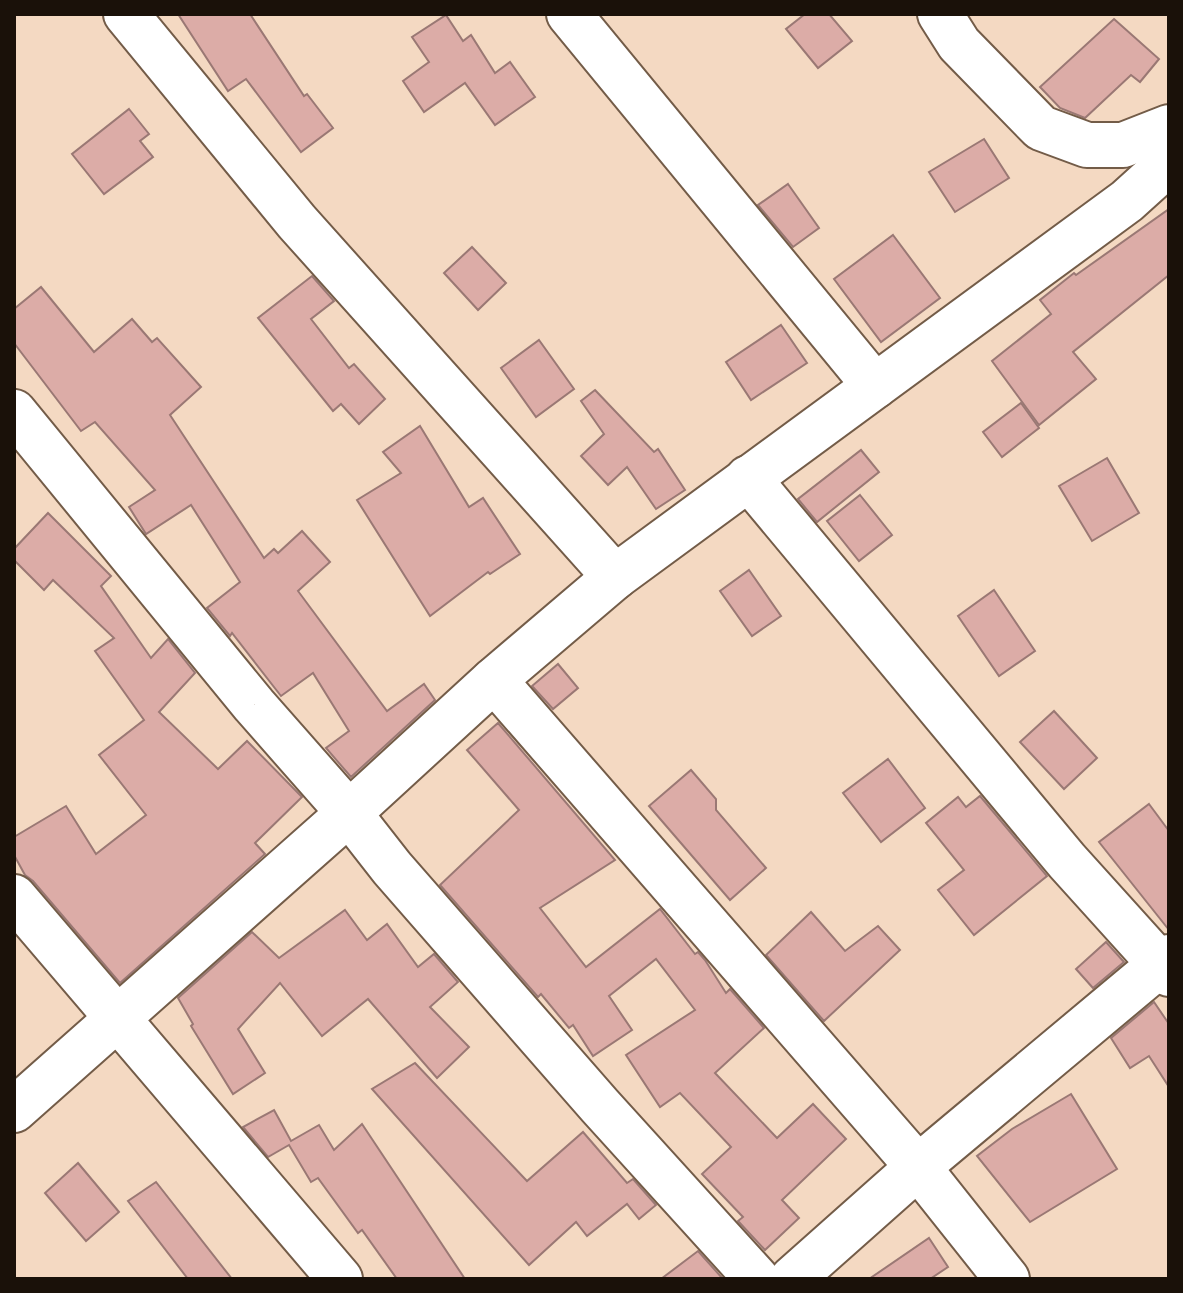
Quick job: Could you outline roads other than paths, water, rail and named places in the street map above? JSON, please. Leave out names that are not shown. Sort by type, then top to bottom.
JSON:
[{"type":"street","points":[[126,14],[297,222],[615,577]]},
{"type":"street","points":[[569,14],[875,386]]},
{"type":"street","points":[[940,14],[959,44],[1041,128],[1087,145],[1123,145],[1169,127]]},
{"type":"street","points":[[14,1110],[494,680],[615,577],[1127,201],[1169,163]]},
{"type":"street","points":[[14,412],[392,868],[757,1279]]},
{"type":"street","points":[[748,478],[1067,861],[1166,965],[918,1167],[792,1279]]},
{"type":"street","points":[[494,680],[918,1167],[1007,1279]]},
{"type":"street","points":[[14,897],[340,1279]]}]
